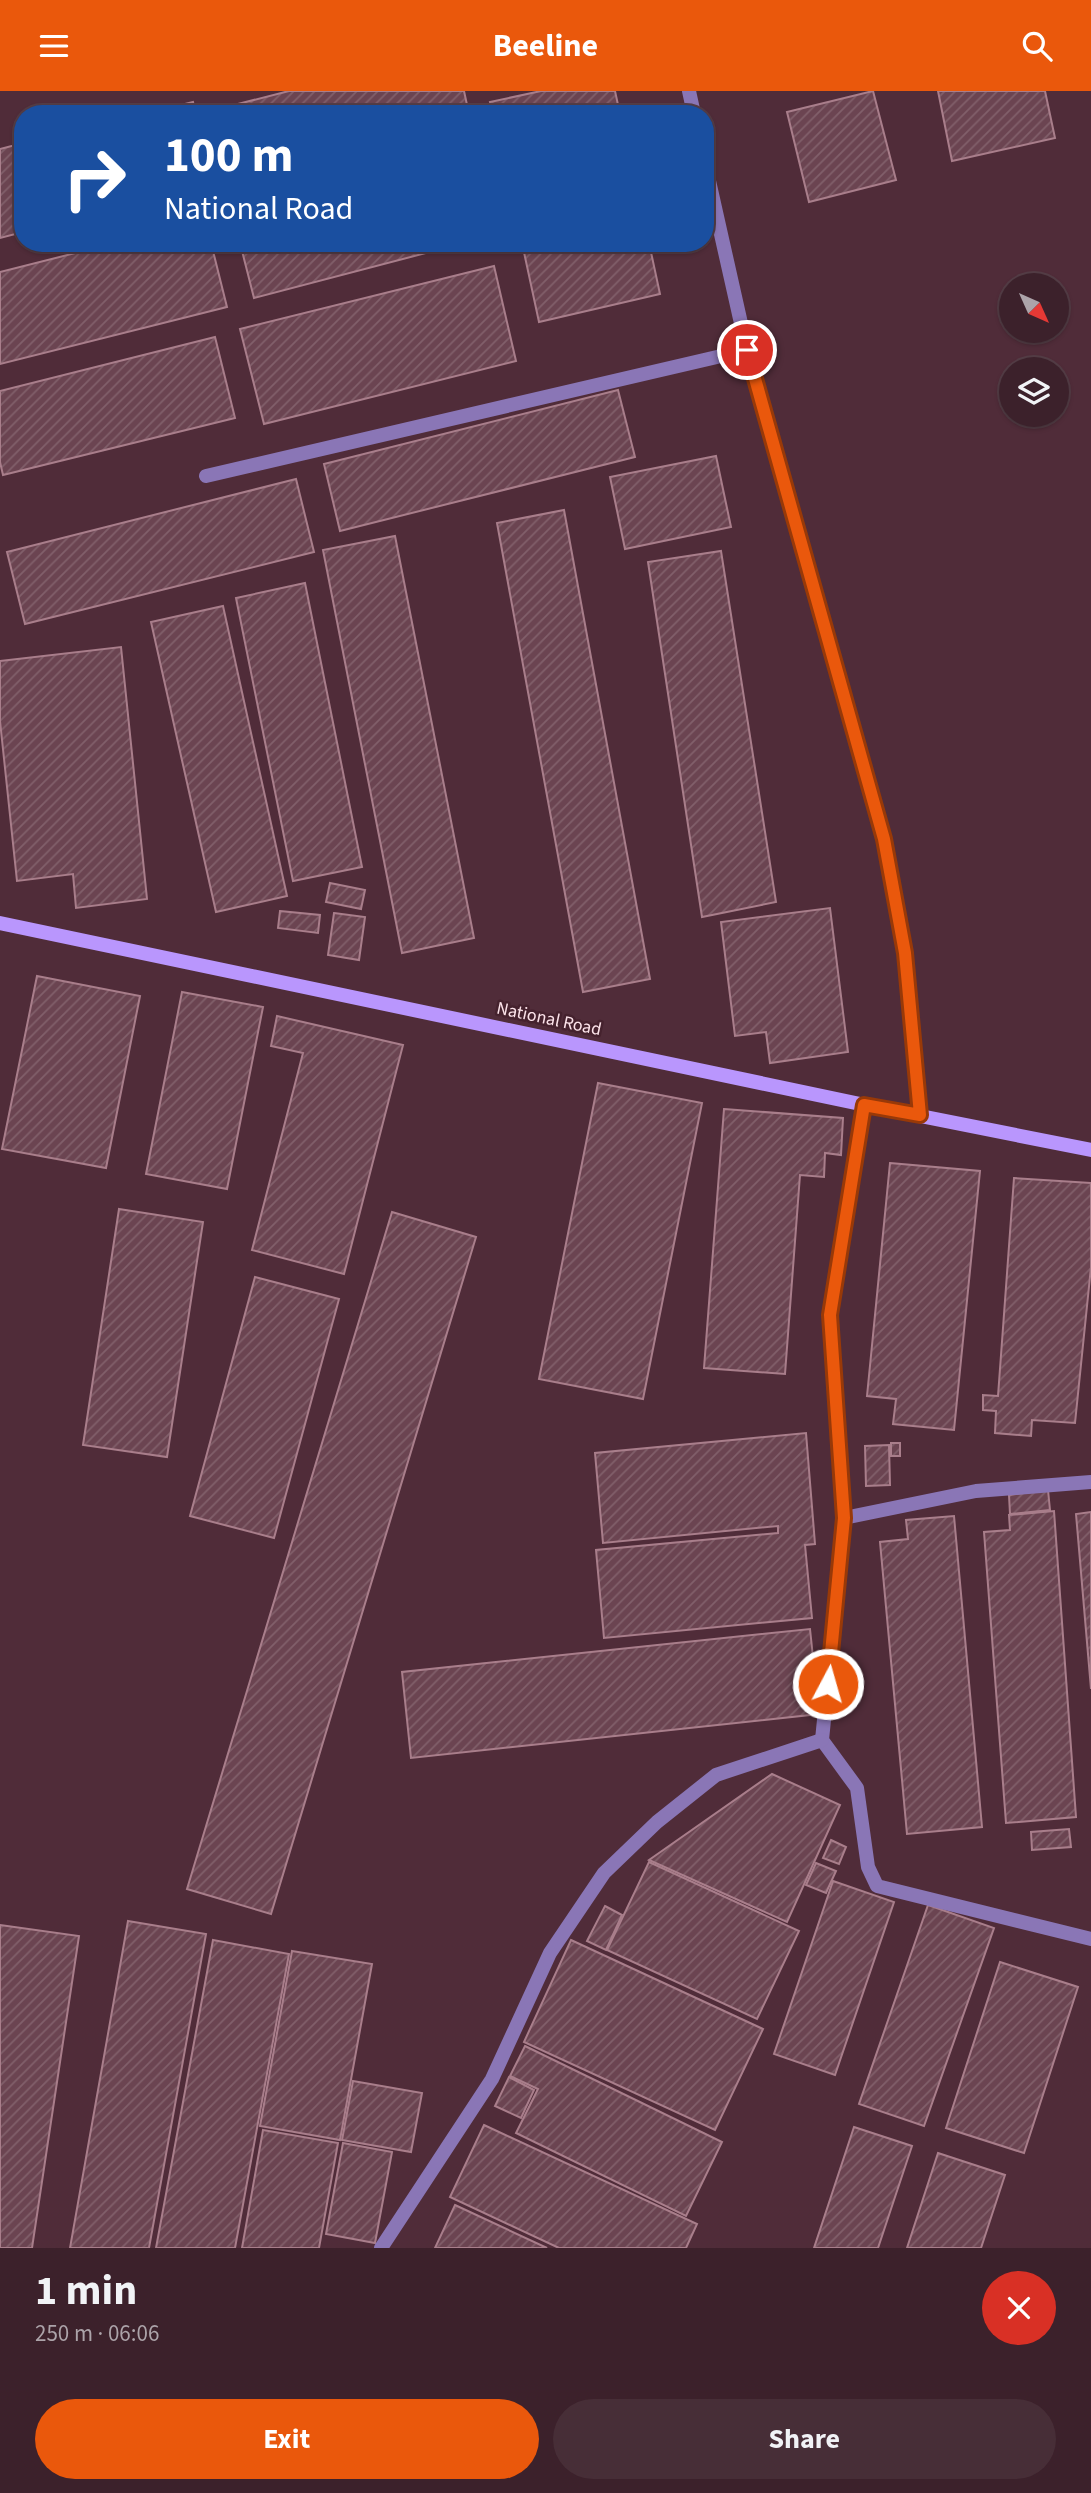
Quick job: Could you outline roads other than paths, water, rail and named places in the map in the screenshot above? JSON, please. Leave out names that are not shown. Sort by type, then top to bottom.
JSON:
[{"type":"main road","name":"National Road","points":[[0,923],[864,1105],[1091,1150]]},
{"type":"lane","points":[[714,203],[747,350],[884,839],[905,953],[920,1115]]},
{"type":"lane","points":[[206,476],[747,350]]},
{"type":"lane","points":[[864,1105],[830,1315],[844,1518],[822,1739],[857,1788],[868,1867],[877,1886],[1091,1939]]},
{"type":"lane","points":[[844,1518],[976,1491],[1091,1482]]},
{"type":"lane","points":[[381,2248],[492,2079],[550,1953],[604,1873],[657,1822],[716,1775],[822,1739]]}]
